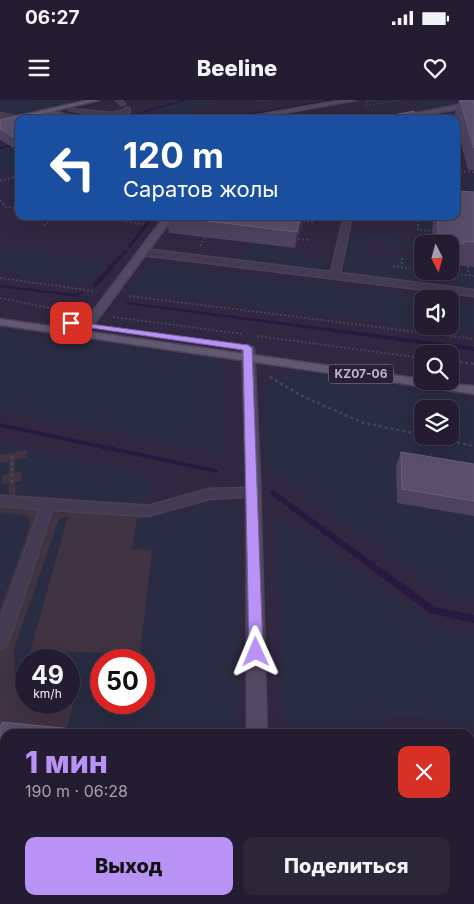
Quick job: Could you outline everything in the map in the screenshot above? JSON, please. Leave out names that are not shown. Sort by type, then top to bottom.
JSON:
[{"type":"main road","points":[[263,115],[353,100]]},
{"type":"main road","points":[[43,115],[71,110],[99,101]]},
{"type":"main road","points":[[38,115],[99,101]]},
{"type":"main road","points":[[412,115],[474,104]]},
{"type":"main road","points":[[52,112],[61,115]]},
{"type":"main road","points":[[0,124],[15,120]]},
{"type":"main road","points":[[88,326],[167,220]]},
{"type":"main road","name":"KZ07-06","points":[[0,313],[474,390]]},
{"type":"main road","name":"KZ07-06","points":[[0,322],[248,353],[414,371]]},
{"type":"main road","points":[[248,353],[253,493],[257,729]]},
{"type":"main road","points":[[459,378],[474,380]]},
{"type":"street","points":[[335,276],[347,220]]},
{"type":"street","points":[[144,252],[474,293]]},
{"type":"lane","points":[[71,110],[111,115],[127,109]]},
{"type":"lane","points":[[0,115],[15,118]]},
{"type":"lane","points":[[0,501],[148,511],[209,494],[253,493]]},
{"type":"lane","points":[[0,642],[48,504]]},
{"type":"path","points":[[389,100],[393,102]]},
{"type":"path","points":[[370,101],[378,104]]},
{"type":"path","points":[[460,171],[474,172]]},
{"type":"path","points":[[0,181],[15,177]]},
{"type":"path","points":[[0,200],[6,207],[15,208]]},
{"type":"path","points":[[44,226],[50,220]]},
{"type":"path","points":[[113,220],[152,225]]},
{"type":"path","points":[[418,220],[418,230],[437,231]]},
{"type":"path","points":[[303,221],[314,222]]},
{"type":"path","points":[[200,246],[205,237]]},
{"type":"path","points":[[298,239],[309,240]]},
{"type":"path","points":[[459,274],[474,276]]},
{"type":"path","points":[[0,278],[112,294],[474,339]]},
{"type":"path","points":[[0,298],[65,311]]},
{"type":"path","points":[[459,362],[474,364]]},
{"type":"path","points":[[269,377],[302,396],[364,423],[414,433]]},
{"type":"path","points":[[459,443],[474,446]]},
{"type":"path","points":[[12,456],[14,502]]},
{"type":"shaded area","points":[[0,100],[80,100],[17,115],[0,112]]},
{"type":"shaded area","points":[[190,100],[218,100],[190,115],[139,115]]},
{"type":"shaded area","points":[[411,100],[474,101],[433,109],[416,102],[345,114],[347,115],[324,115]]},
{"type":"shaded area","points":[[15,146],[15,168],[0,172],[0,150]]},
{"type":"shaded area","points":[[460,178],[474,179],[474,216],[460,213]]},
{"type":"shaded area","points":[[259,220],[270,220],[260,245],[295,248],[294,255],[329,259],[325,270],[240,261]]},
{"type":"shaded area","points":[[416,220],[432,220],[432,222],[474,237],[417,231]]},
{"type":"shaded area","points":[[351,232],[414,238],[414,246],[369,241],[366,257],[414,258],[414,280],[459,280],[459,265],[474,267],[474,288],[343,272]]},
{"type":"shaded area","points":[[0,246],[111,262],[87,284],[0,272]]},
{"type":"shaded area","points":[[166,265],[414,295],[414,326],[131,291],[146,270]]},
{"type":"shaded area","points":[[459,300],[474,302],[474,333],[459,331]]},
{"type":"shaded area","points":[[0,330],[211,359],[223,374],[224,454],[0,411]]},
{"type":"shaded area","points":[[308,373],[474,398],[474,599],[439,592],[274,472],[266,458],[268,385],[281,376]]},
{"type":"shaded area","points":[[0,443],[154,477],[143,543],[169,544],[155,649],[90,649],[90,714],[146,714],[144,729],[0,729]]},
{"type":"shaded area","points":[[0,443],[154,477],[149,504],[16,495],[15,482],[21,481],[21,472],[15,473],[15,460],[27,457],[27,450],[0,455]]},
{"type":"shaded area","points":[[9,461],[9,473],[2,475],[2,484],[9,484],[9,495],[0,494],[0,463]]},
{"type":"shaded area","points":[[208,505],[224,505],[235,509],[240,520],[237,729],[66,729],[70,714],[80,714],[80,652],[90,653],[90,714],[155,714],[155,649],[140,649],[152,550],[132,549],[137,519]]},
{"type":"shaded area","points":[[0,512],[26,516],[30,520],[29,529],[0,610]]},
{"type":"shaded area","points":[[274,513],[434,627],[474,636],[474,726],[380,713],[382,729],[286,729]]},
{"type":"shaded area","points":[[68,516],[31,649],[15,649],[15,678],[14,649],[59,519]]},
{"type":"building","points":[[460,100],[474,100],[474,148]]},
{"type":"building","points":[[414,111],[414,115],[393,115]]},
{"type":"building","points":[[15,117],[15,138],[0,129],[0,120]]},
{"type":"building","points":[[460,191],[474,192],[474,242],[464,241],[464,244],[459,243],[459,235],[438,235],[438,220],[460,220]]},
{"type":"building","points":[[200,220],[300,220],[297,232]]},
{"type":"building","points":[[401,452],[474,464],[474,501],[402,489]]},
{"type":"building","points":[[2,722],[63,728],[0,729]]},
{"type":"waterway","points":[[132,115],[185,100]]},
{"type":"waterway","points":[[242,115],[334,100]]},
{"type":"waterway","points":[[441,112],[463,108]]},
{"type":"waterway","points":[[426,115],[436,113]]},
{"type":"waterway","points":[[0,148],[15,144]]},
{"type":"waterway","points":[[129,247],[146,225]]},
{"type":"waterway","points":[[94,286],[126,251]]},
{"type":"waterway","points":[[0,286],[76,296],[82,292]]},
{"type":"waterway","points":[[128,303],[474,349]]},
{"type":"waterway","points":[[0,425],[216,471]]},
{"type":"waterway","points":[[273,493],[433,610],[474,619]]},
{"type":"route","points":[[71,323],[248,348],[253,478],[256,652]]}]
